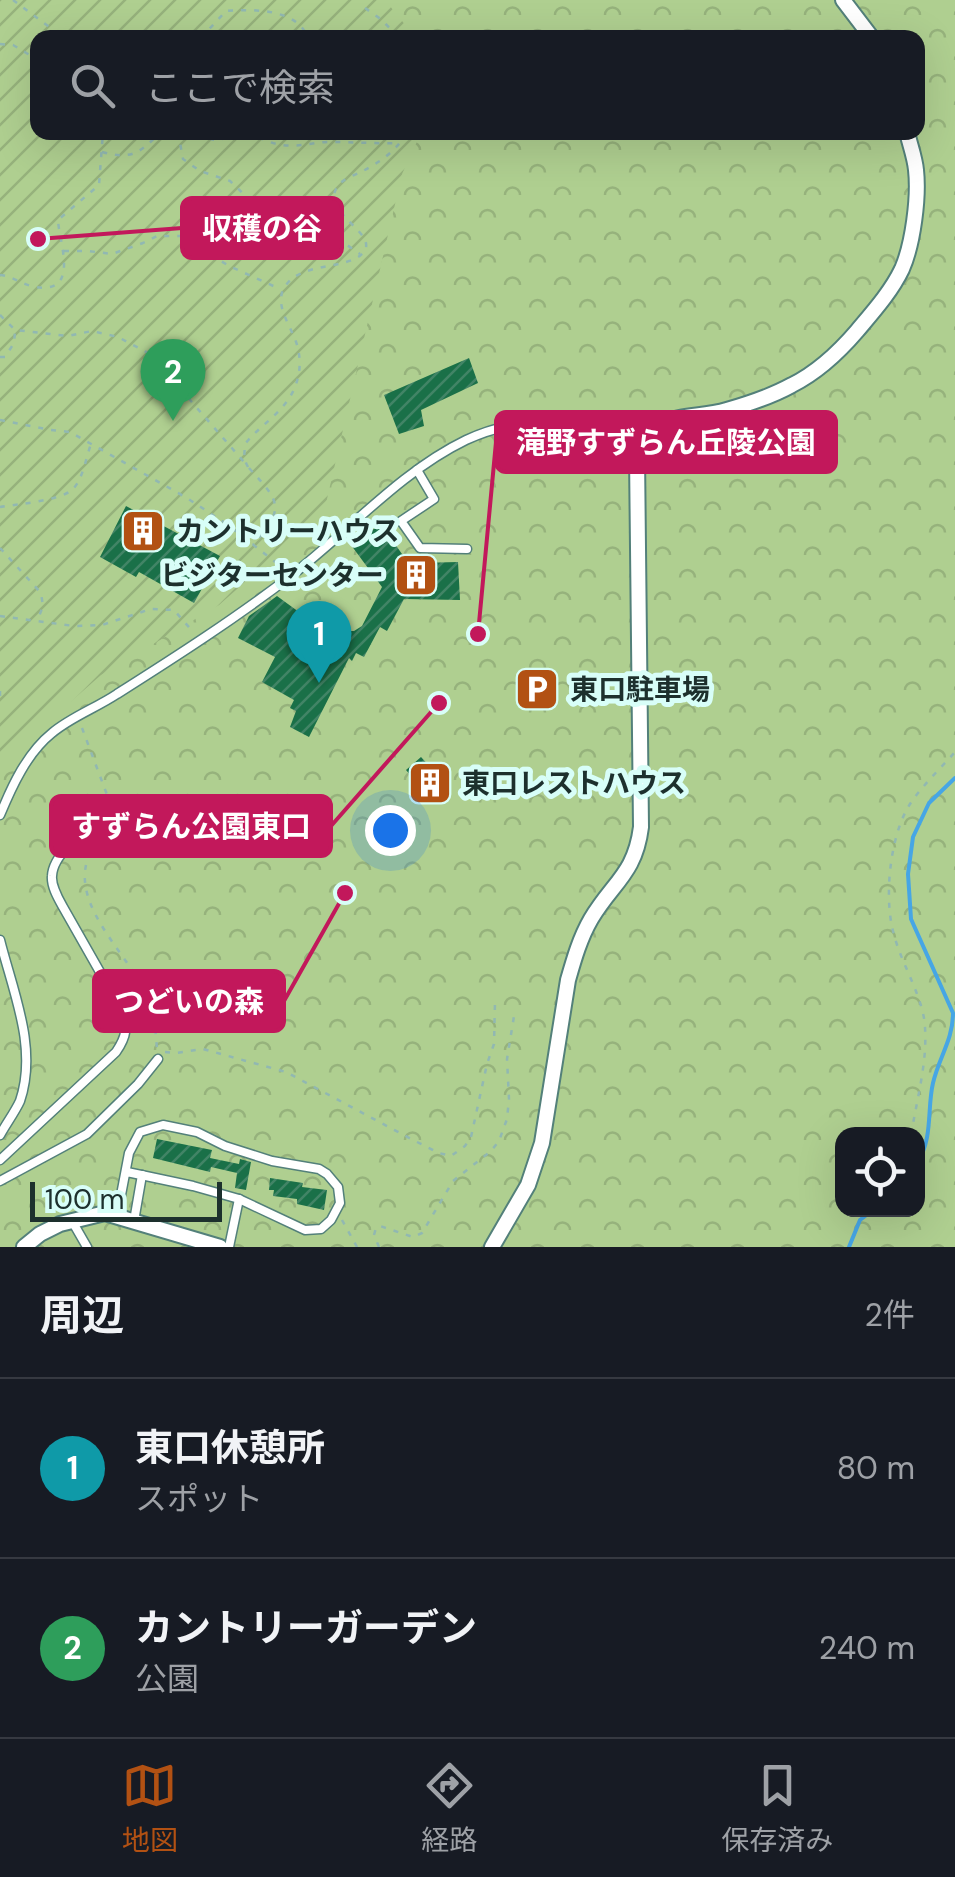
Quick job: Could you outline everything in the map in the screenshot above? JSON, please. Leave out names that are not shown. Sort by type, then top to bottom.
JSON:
[{"type":"street","points":[[843,0],[866,30]]},
{"type":"street","points":[[492,1247],[528,1185],[542,1143],[568,980],[583,933],[623,878],[637,851],[641,828],[637,454],[641,443],[650,431],[675,417],[726,410],[813,373],[878,307],[903,267],[911,234],[916,169],[909,140]]},
{"type":"street","points":[[24,1247],[40,1234],[72,1221],[106,1214],[195,1244],[220,1247]]},
{"type":"lane","points":[[0,815],[12,785],[51,734],[200,640],[293,574],[417,470],[466,440],[500,428],[545,420],[675,417]]},
{"type":"lane","points":[[417,470],[434,499],[402,522],[420,548],[467,548]]},
{"type":"lane","points":[[0,1160],[124,1041],[127,1026],[121,1009],[54,890],[52,876],[56,857],[113,809]]},
{"type":"lane","points":[[0,940],[24,1029],[27,1066],[19,1102],[0,1134]]},
{"type":"lane","points":[[0,1181],[87,1134],[158,1059]]},
{"type":"lane","points":[[117,1216],[129,1153],[140,1132],[163,1125],[197,1132],[272,1161],[318,1169],[338,1187],[340,1203],[321,1230],[305,1230],[239,1199],[127,1172]]},
{"type":"lane","points":[[134,1221],[142,1175]]},
{"type":"lane","points":[[229,1247],[239,1199]]},
{"type":"lane","points":[[72,1221],[86,1247]]},
{"type":"path","points":[[13,0],[53,30]]},
{"type":"path","points":[[366,8],[391,30]]},
{"type":"path","points":[[209,30],[226,11],[253,9],[290,18],[305,30]]},
{"type":"path","points":[[0,44],[13,45],[30,55]]},
{"type":"path","points":[[0,275],[12,276],[30,286],[56,283],[63,276],[66,265],[58,220],[99,185],[102,140]]},
{"type":"path","points":[[102,152],[121,156],[140,152],[152,140]]},
{"type":"path","points":[[179,140],[183,159],[200,172],[230,182],[279,228],[310,237],[334,236],[361,255]]},
{"type":"path","points":[[269,140],[273,144],[303,146],[331,142],[401,143]]},
{"type":"path","points":[[248,467],[245,444],[288,400],[300,368],[299,351],[280,299],[283,290],[297,275],[361,255],[366,244],[364,237],[339,210],[334,192],[346,179],[384,158],[402,140]]},
{"type":"path","points":[[64,251],[112,254],[157,236],[181,236],[230,266],[283,290]]},
{"type":"path","points":[[0,315],[15,330],[68,336],[92,331],[118,337],[150,354],[269,490],[275,504],[274,520],[253,545]]},
{"type":"path","points":[[0,357],[14,344],[15,330]]},
{"type":"path","points":[[0,420],[70,432],[92,443],[187,498],[293,574]]},
{"type":"path","points":[[0,507],[72,490],[92,443]]},
{"type":"path","points":[[0,548],[41,593],[43,606],[37,621]]},
{"type":"path","points":[[0,616],[102,626],[151,609],[174,610],[200,640]]},
{"type":"path","points":[[0,691],[0,698]]},
{"type":"path","points":[[78,717],[113,809],[86,863],[90,903],[147,995],[158,1059]]},
{"type":"path","points":[[912,1127],[924,1057],[924,1022],[919,995],[893,933],[891,864],[896,836],[909,805],[955,752]]},
{"type":"path","points":[[158,1059],[166,1051],[203,1049],[286,1072],[450,1156],[466,1146],[471,1136],[494,1044],[496,1002]]},
{"type":"path","points":[[379,1247],[374,1235],[380,1226],[413,1237],[422,1233],[453,1181],[499,1141],[509,1099],[506,1059],[515,1010]]},
{"type":"path","points":[[336,1211],[357,1247]]},
{"type":"green space","points":[[0,0],[955,0],[955,1247],[0,1247]]},
{"type":"green space","points":[[0,0],[385,0],[409,30],[30,30],[30,140],[418,140],[402,174],[324,512],[219,605],[101,675],[0,764]]},
{"type":"building","points":[[469,358],[478,383],[421,410],[424,426],[399,434],[384,395]]},
{"type":"building","name":"カントリーハウス","points":[[126,506],[220,556],[194,603],[139,572],[136,577],[100,557]]},
{"type":"building","points":[[381,524],[402,554],[417,563],[458,562],[460,600],[404,599],[387,631],[380,627],[364,657],[356,653],[352,661],[349,658],[309,737],[290,727],[296,711],[290,708],[294,700],[262,682],[275,657],[238,638],[249,616],[277,596],[314,623],[333,631],[354,631],[362,626],[382,587],[351,545]]},
{"type":"building","name":"東口レストハウス","points":[[421,757],[442,774],[438,778],[446,788],[432,800],[406,770]]},
{"type":"building","points":[[157,1139],[212,1150],[210,1158],[239,1164],[240,1159],[251,1162],[246,1190],[235,1188],[237,1173],[211,1167],[210,1172],[153,1158]]},
{"type":"building","points":[[270,1178],[327,1190],[324,1210],[297,1204],[297,1199],[273,1196]]},
{"type":"waterway","points":[[925,1146],[933,1083],[951,1032],[953,1013],[911,919],[908,874],[913,837],[929,803],[955,778]]},
{"type":"waterway","points":[[849,1247],[864,1217]]},
{"type":"place","name":"収穫の谷","points":[[38,239]]},
{"type":"place","name":"カントリーガーデン","points":[[173,421]]},
{"type":"place","name":"カントリーハウス","points":[[143,531]]},
{"type":"place","name":"ビジターセンター","points":[[416,575]]},
{"type":"place","name":"滝野すずらん丘陵公園","points":[[478,634]]},
{"type":"place","name":"東口休憩所","points":[[319,683]]},
{"type":"place","name":"東口駐車場","points":[[537,689]]},
{"type":"place","name":"すずらん公園東口","points":[[439,703]]},
{"type":"place","name":"東口レストハウス","points":[[430,783]]},
{"type":"place","name":"つどいの森","points":[[345,893]]}]
